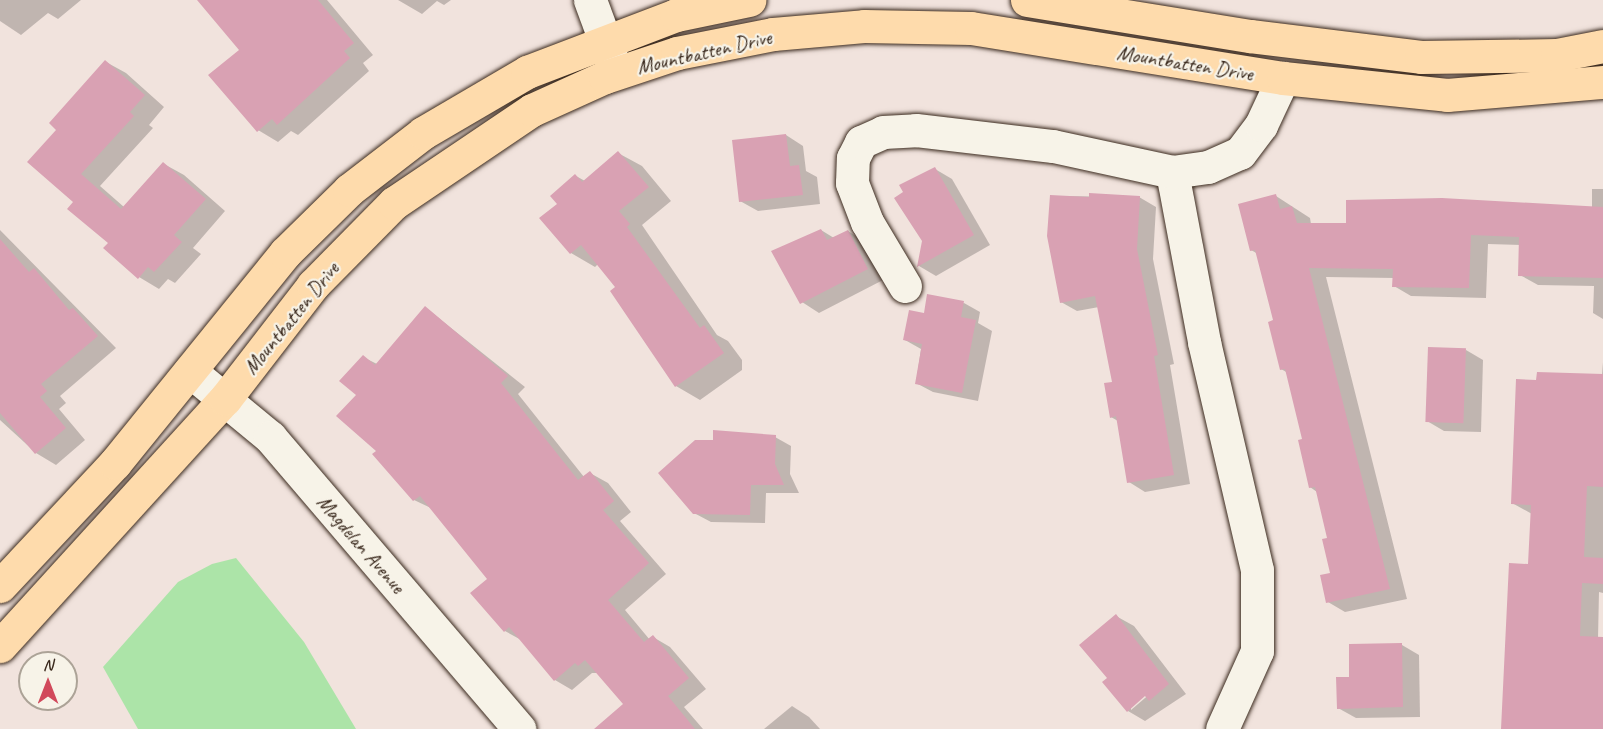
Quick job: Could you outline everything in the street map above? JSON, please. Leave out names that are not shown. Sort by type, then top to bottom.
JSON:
[{"type":"main road","name":"Mountbatten Drive","points":[[0,586],[115,464],[285,253],[349,190],[423,133],[527,72],[603,40],[676,15],[749,0]]},
{"type":"main road","name":"Mountbatten Drive","points":[[1027,0],[1250,36],[1421,57],[1557,55],[1603,46]]},
{"type":"main road","name":"Mountbatten Drive","points":[[0,646],[225,399],[313,285],[394,202],[532,110],[617,73],[677,53],[773,34],[864,26],[971,28],[1283,78],[1448,95],[1603,82]]},
{"type":"street","points":[[590,0],[617,73]]},
{"type":"street","points":[[905,286],[867,222],[852,183],[853,158],[861,142],[883,132],[916,130],[1053,146],[1172,172],[1208,167],[1240,153],[1262,125],[1283,78]]},
{"type":"street","points":[[1172,172],[1204,342],[1257,570],[1257,651],[1222,729]]},
{"type":"street","name":"Magdelan Avenue","points":[[190,371],[270,437],[519,729]]},
{"type":"green space","points":[[236,558],[304,642],[356,729],[138,729],[103,667],[178,582],[212,564]]},
{"type":"building","points":[[197,0],[318,0],[354,43],[344,51],[350,58],[277,125],[272,119],[257,132],[208,75],[239,50]]},
{"type":"building","points":[[105,60],[145,95],[130,112],[134,116],[81,174],[121,209],[163,162],[206,199],[174,235],[182,242],[154,272],[148,267],[138,279],[103,248],[108,243],[67,209],[73,202],[27,162],[56,130],[49,123]]},
{"type":"building","points":[[786,134],[790,166],[799,165],[803,195],[739,202],[732,140]]},
{"type":"building","points":[[618,151],[649,187],[619,211],[630,224],[627,227],[700,328],[704,325],[724,353],[675,387],[610,291],[615,287],[581,245],[570,254],[539,218],[557,204],[550,196],[575,174],[582,182]]},
{"type":"building","points":[[935,167],[974,235],[917,267],[922,241],[894,198],[903,192],[899,185]]},
{"type":"building","points":[[1089,193],[1140,196],[1137,249],[1158,355],[1154,356],[1174,475],[1127,483],[1116,416],[1110,418],[1104,383],[1112,382],[1095,296],[1060,303],[1047,236],[1050,195],[1089,197]]},
{"type":"building","points":[[1276,194],[1280,209],[1292,206],[1297,223],[1346,223],[1346,200],[1442,198],[1603,207],[1603,278],[1518,276],[1519,237],[1471,235],[1469,288],[1392,287],[1393,269],[1309,268],[1390,589],[1326,603],[1320,575],[1330,573],[1322,539],[1327,538],[1315,487],[1309,488],[1298,440],[1302,439],[1285,369],[1280,370],[1268,322],[1273,320],[1255,250],[1250,251],[1238,204]]},
{"type":"building","points":[[821,229],[827,240],[848,230],[868,269],[800,304],[771,251]]},
{"type":"building","points":[[0,239],[29,272],[34,268],[69,310],[73,308],[98,336],[41,384],[47,391],[40,397],[66,428],[35,454],[0,413]]},
{"type":"building","points":[[927,294],[964,301],[961,317],[976,320],[962,393],[915,384],[922,344],[903,340],[909,310],[924,313]]},
{"type":"building","points":[[425,306],[508,376],[501,383],[578,480],[590,471],[614,501],[603,510],[649,563],[608,600],[644,642],[653,635],[689,678],[668,696],[695,729],[594,729],[623,704],[585,660],[578,666],[575,663],[554,681],[509,627],[504,632],[470,593],[487,579],[420,496],[413,501],[372,454],[376,451],[336,416],[356,395],[339,381],[363,355],[375,365]]},
{"type":"building","points":[[1428,347],[1466,348],[1463,423],[1425,422]]},
{"type":"building","points":[[1537,372],[1603,374],[1603,487],[1587,486],[1584,557],[1603,558],[1603,584],[1582,583],[1580,636],[1603,637],[1603,729],[1501,729],[1509,563],[1528,564],[1531,505],[1511,504],[1516,379],[1536,380]]},
{"type":"building","points":[[713,430],[776,435],[775,464],[784,485],[751,485],[750,515],[693,514],[658,473],[695,440],[713,440]]},
{"type":"building","points":[[1116,614],[1169,684],[1149,701],[1145,696],[1127,712],[1102,682],[1107,678],[1079,645]]},
{"type":"building","points":[[1402,643],[1403,707],[1337,709],[1336,677],[1349,677],[1349,644]]}]
